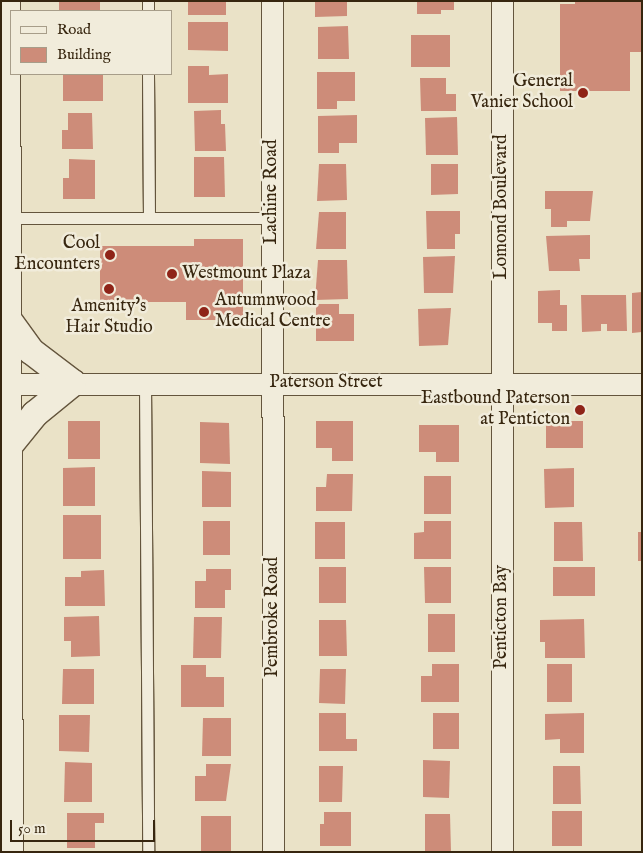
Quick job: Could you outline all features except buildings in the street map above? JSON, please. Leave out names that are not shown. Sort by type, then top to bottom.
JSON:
[{"type":"street","points":[[6,1],[3,192],[9,218],[10,445],[6,568],[10,852]]},
{"type":"street","name":"Lachine Road","points":[[272,1],[272,383]]},
{"type":"street","name":"Lomond Boulevard","points":[[502,1],[502,383]]},
{"type":"street","points":[[10,322],[30,350],[72,383],[35,414],[10,445]]},
{"type":"street","name":"Pembroke Road","points":[[272,383],[273,852]]},
{"type":"street","name":"Penticton Bay","points":[[502,383],[502,852]]},
{"type":"street","name":"Paterson Street","points":[[10,384],[642,384]]},
{"type":"lane","points":[[148,75],[149,218]]},
{"type":"lane","points":[[9,218],[273,218]]},
{"type":"lane","points":[[145,384],[148,852]]},
{"type":"place","name":"General Vanier School","points":[[583,93]]},
{"type":"place","name":"Cool Encounters","points":[[110,255]]},
{"type":"place","name":"Westmount Plaza","points":[[172,274]]},
{"type":"place","name":"Amenity's Hair Studio","points":[[109,289]]},
{"type":"place","name":"Autumnwood Medical Centre","points":[[204,312]]},
{"type":"place","name":"Eastbound Paterson at Penticton","points":[[580,410]]}]
